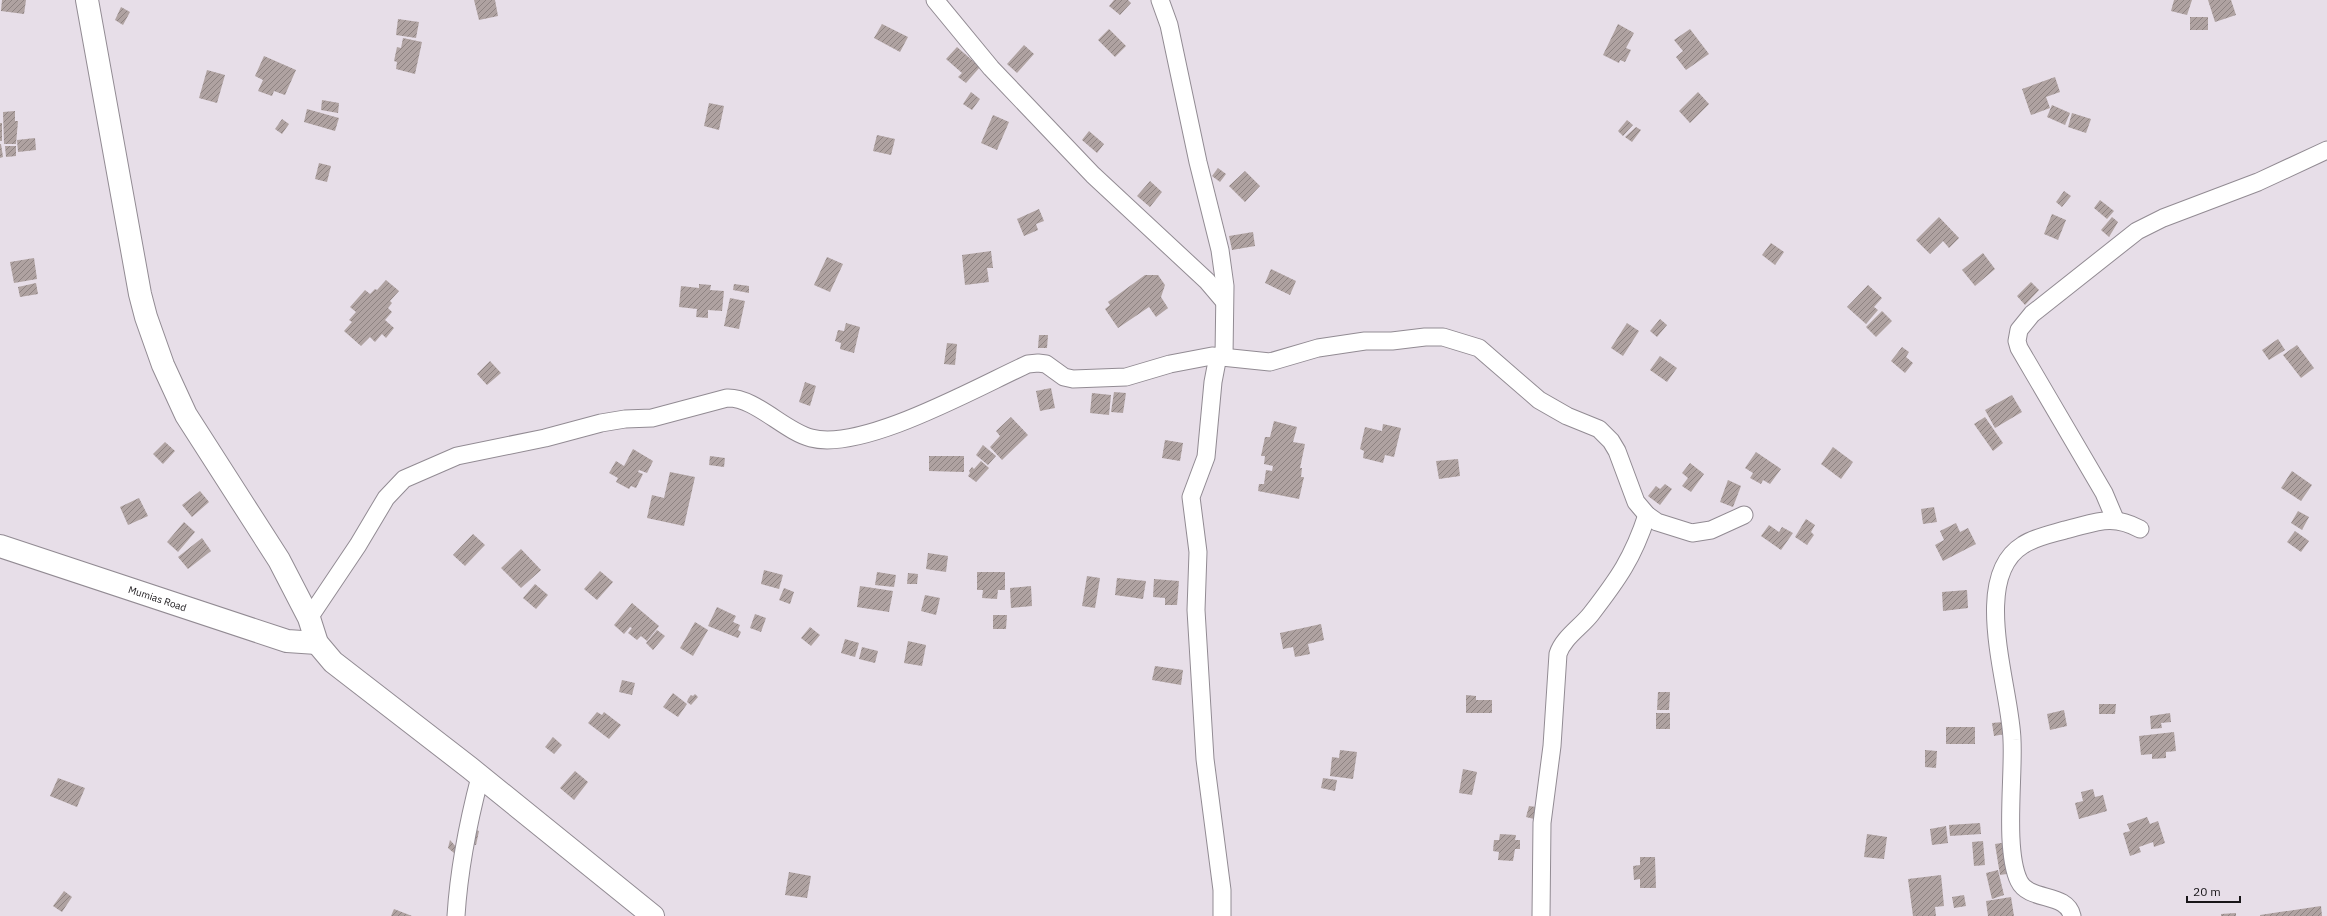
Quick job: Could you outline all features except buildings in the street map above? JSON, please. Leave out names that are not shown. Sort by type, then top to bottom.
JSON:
[{"type":"street","points":[[87,0],[127,233],[146,317],[163,365],[186,415],[279,560],[309,618],[317,643],[333,662],[480,777],[653,916]]},
{"type":"street","points":[[934,0],[991,68],[1093,175],[1202,276],[1224,301]]},
{"type":"street","points":[[1160,0],[1169,25],[1198,162],[1220,250],[1224,273],[1221,356],[1213,382],[1206,457],[1191,497],[1198,552],[1196,576],[1196,617],[1205,758],[1222,890],[1222,916]]},
{"type":"street","points":[[2115,520],[2104,493],[2019,348],[2017,341],[2019,330],[2032,314],[2052,297],[2144,227],[2258,182],[2327,150]]},
{"type":"street","points":[[309,618],[394,486],[414,474],[457,456],[545,438],[601,423],[625,419],[652,418],[727,398],[732,398],[748,404],[801,434],[811,438],[835,441],[887,427],[940,406],[1034,363],[1046,364],[1064,377],[1073,379],[1126,377],[1170,364],[1221,356],[1249,361],[1270,362],[1297,356],[1318,348],[1365,341],[1392,341],[1433,337],[1452,340],[1479,348],[1539,400],[1567,416],[1599,429],[1611,441],[1617,451],[1636,502],[1647,515],[1656,522],[1692,533],[1711,530],[1744,515]]},
{"type":"street","points":[[1541,916],[1542,824],[1552,746],[1558,654],[1564,642],[1590,615],[1622,572],[1630,559],[1647,515]]},
{"type":"street","points":[[2072,916],[2064,904],[2028,890],[2019,881],[2012,838],[2011,713],[1995,625],[1994,608],[1997,585],[2003,570],[2014,552],[2022,545],[2037,538],[2105,520],[2127,522],[2140,529]]},
{"type":"street","name":"Mumias Road","points":[[0,546],[287,641],[317,643]]},
{"type":"street","points":[[456,916],[458,886],[466,832],[480,777]]}]
